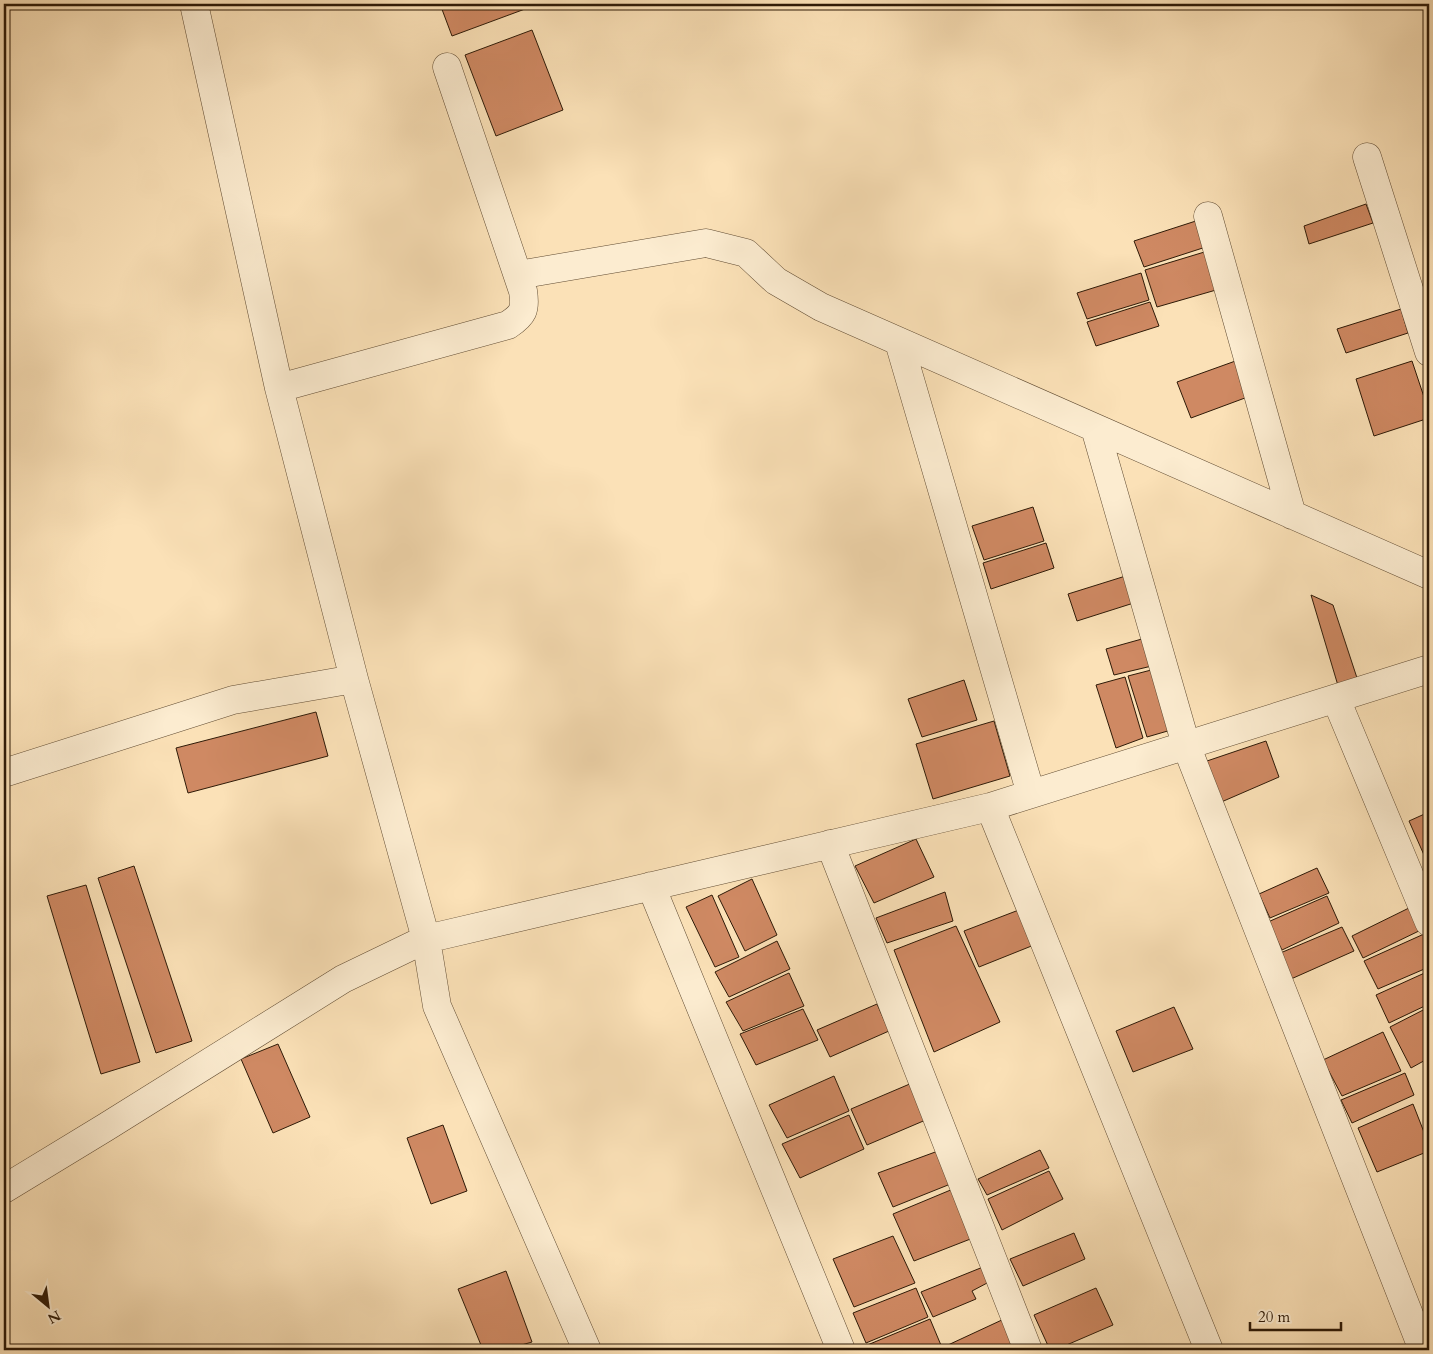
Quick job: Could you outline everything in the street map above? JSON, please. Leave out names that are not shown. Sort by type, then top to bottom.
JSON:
[{"type":"street","points":[[194,4],[279,388],[354,679],[426,939],[438,1006],[587,1350]]},
{"type":"street","points":[[279,388],[508,326],[519,318],[525,305],[524,291],[447,67]]},
{"type":"street","points":[[1367,157],[1429,352]]},
{"type":"street","points":[[1208,216],[1292,515]]},
{"type":"street","points":[[518,275],[706,243],[746,253],[776,282],[821,307],[1429,575]]},
{"type":"street","points":[[899,342],[1031,794]]},
{"type":"street","points":[[1095,428],[1186,745],[1423,1350]]},
{"type":"street","points":[[4,1189],[343,979],[426,939],[990,807],[1429,669]]},
{"type":"street","points":[[4,773],[233,700],[354,679]]},
{"type":"street","points":[[1336,699],[1429,922]]},
{"type":"street","points":[[990,807],[1209,1350]]},
{"type":"street","points":[[830,844],[1028,1350]]},
{"type":"street","points":[[651,886],[841,1350]]},
{"type":"building","points":[[440,4],[523,4],[525,9],[452,36]]},
{"type":"building","points":[[532,30],[563,110],[496,136],[465,55]]},
{"type":"building","points":[[1366,204],[1373,223],[1309,244],[1304,226]]},
{"type":"building","points":[[1202,219],[1212,245],[1144,267],[1134,241]]},
{"type":"building","points":[[1211,250],[1223,288],[1157,307],[1145,270]]},
{"type":"building","points":[[1141,273],[1149,300],[1087,319],[1077,293]]},
{"type":"building","points":[[1429,279],[1429,297],[1424,280]]},
{"type":"building","points":[[1150,302],[1159,326],[1096,346],[1087,322]]},
{"type":"building","points":[[1401,309],[1408,333],[1346,353],[1337,329]]},
{"type":"building","points":[[1241,359],[1253,395],[1191,418],[1177,382]]},
{"type":"building","points":[[1412,361],[1429,412],[1429,418],[1374,436],[1356,379]]},
{"type":"building","points":[[1033,507],[1044,541],[984,560],[972,526]]},
{"type":"building","points":[[1046,543],[1054,568],[991,589],[983,563]]},
{"type":"building","points":[[1132,574],[1140,601],[1077,621],[1068,594]]},
{"type":"building","points":[[1311,595],[1333,605],[1359,684],[1339,689]]},
{"type":"building","points":[[1149,637],[1156,665],[1114,675],[1106,649]]},
{"type":"building","points":[[1159,668],[1178,728],[1147,737],[1128,676]]},
{"type":"building","points":[[1125,677],[1143,738],[1116,748],[1096,685]]},
{"type":"building","points":[[964,680],[977,720],[922,737],[908,699]]},
{"type":"building","points":[[316,712],[328,756],[188,793],[176,748]]},
{"type":"building","points":[[994,721],[1010,776],[933,799],[916,744]]},
{"type":"building","points":[[1266,741],[1279,777],[1219,803],[1204,762]]},
{"type":"building","points":[[1429,812],[1429,853],[1424,855],[1409,821]]},
{"type":"building","points":[[916,839],[934,877],[874,903],[855,866]]},
{"type":"building","points":[[134,866],[192,1041],[156,1053],[98,878]]},
{"type":"building","points":[[1317,868],[1329,893],[1270,918],[1259,894]]},
{"type":"building","points":[[752,879],[777,935],[745,951],[718,896]]},
{"type":"building","points":[[86,885],[140,1062],[101,1074],[47,896]]},
{"type":"building","points":[[945,892],[953,921],[887,943],[876,918]]},
{"type":"building","points":[[712,895],[739,957],[715,967],[686,907]]},
{"type":"building","points":[[1327,896],[1339,923],[1282,950],[1268,922]]},
{"type":"building","points":[[1411,907],[1423,929],[1363,958],[1352,936]]},
{"type":"building","points":[[1024,908],[1039,943],[979,967],[964,931]]},
{"type":"building","points":[[956,926],[1000,1022],[934,1052],[894,950]]},
{"type":"building","points":[[1342,927],[1354,951],[1291,979],[1278,954]]},
{"type":"building","points":[[1424,934],[1429,945],[1429,967],[1378,989],[1364,961]]},
{"type":"building","points":[[777,941],[790,969],[729,997],[715,972]]},
{"type":"building","points":[[1429,971],[1429,1004],[1389,1023],[1376,995]]},
{"type":"building","points":[[789,973],[804,1006],[743,1031],[726,1002]]},
{"type":"building","points":[[877,1004],[889,1031],[830,1057],[817,1030]]},
{"type":"building","points":[[1174,1007],[1193,1049],[1133,1072],[1116,1031]]},
{"type":"building","points":[[1429,1007],[1429,1058],[1411,1068],[1390,1027]]},
{"type":"building","points":[[803,1009],[818,1040],[756,1065],[740,1034]]},
{"type":"building","points":[[1383,1032],[1401,1071],[1342,1096],[1323,1060]]},
{"type":"building","points":[[278,1044],[310,1117],[273,1133],[241,1059]]},
{"type":"building","points":[[1405,1073],[1414,1095],[1352,1123],[1341,1100]]},
{"type":"building","points":[[834,1076],[849,1111],[787,1138],[769,1105]]},
{"type":"building","points":[[912,1083],[928,1119],[867,1145],[851,1109]]},
{"type":"building","points":[[1413,1104],[1429,1145],[1429,1151],[1377,1172],[1358,1128]]},
{"type":"building","points":[[849,1115],[864,1149],[800,1178],[782,1144]]},
{"type":"building","points":[[443,1125],[467,1191],[431,1204],[407,1138]]},
{"type":"building","points":[[1040,1150],[1049,1168],[987,1195],[978,1179]]},
{"type":"building","points":[[938,1151],[953,1183],[893,1207],[878,1173]]},
{"type":"building","points":[[1049,1171],[1063,1199],[1002,1230],[988,1199]]},
{"type":"building","points":[[953,1189],[973,1238],[914,1261],[893,1214]]},
{"type":"building","points":[[1074,1233],[1085,1259],[1023,1286],[1010,1259]]},
{"type":"building","points":[[893,1236],[915,1283],[854,1307],[833,1259]]},
{"type":"building","points":[[983,1267],[989,1282],[972,1291],[976,1299],[933,1317],[921,1292]]},
{"type":"building","points":[[506,1271],[532,1342],[504,1350],[483,1350],[458,1289]]},
{"type":"building","points":[[916,1288],[928,1317],[866,1343],[853,1313]]},
{"type":"building","points":[[1096,1288],[1113,1325],[1055,1350],[1050,1350],[1034,1315]]},
{"type":"building","points":[[930,1319],[943,1350],[867,1350],[865,1346]]},
{"type":"building","points":[[1004,1319],[1017,1346],[1008,1350],[951,1350],[948,1345]]}]
